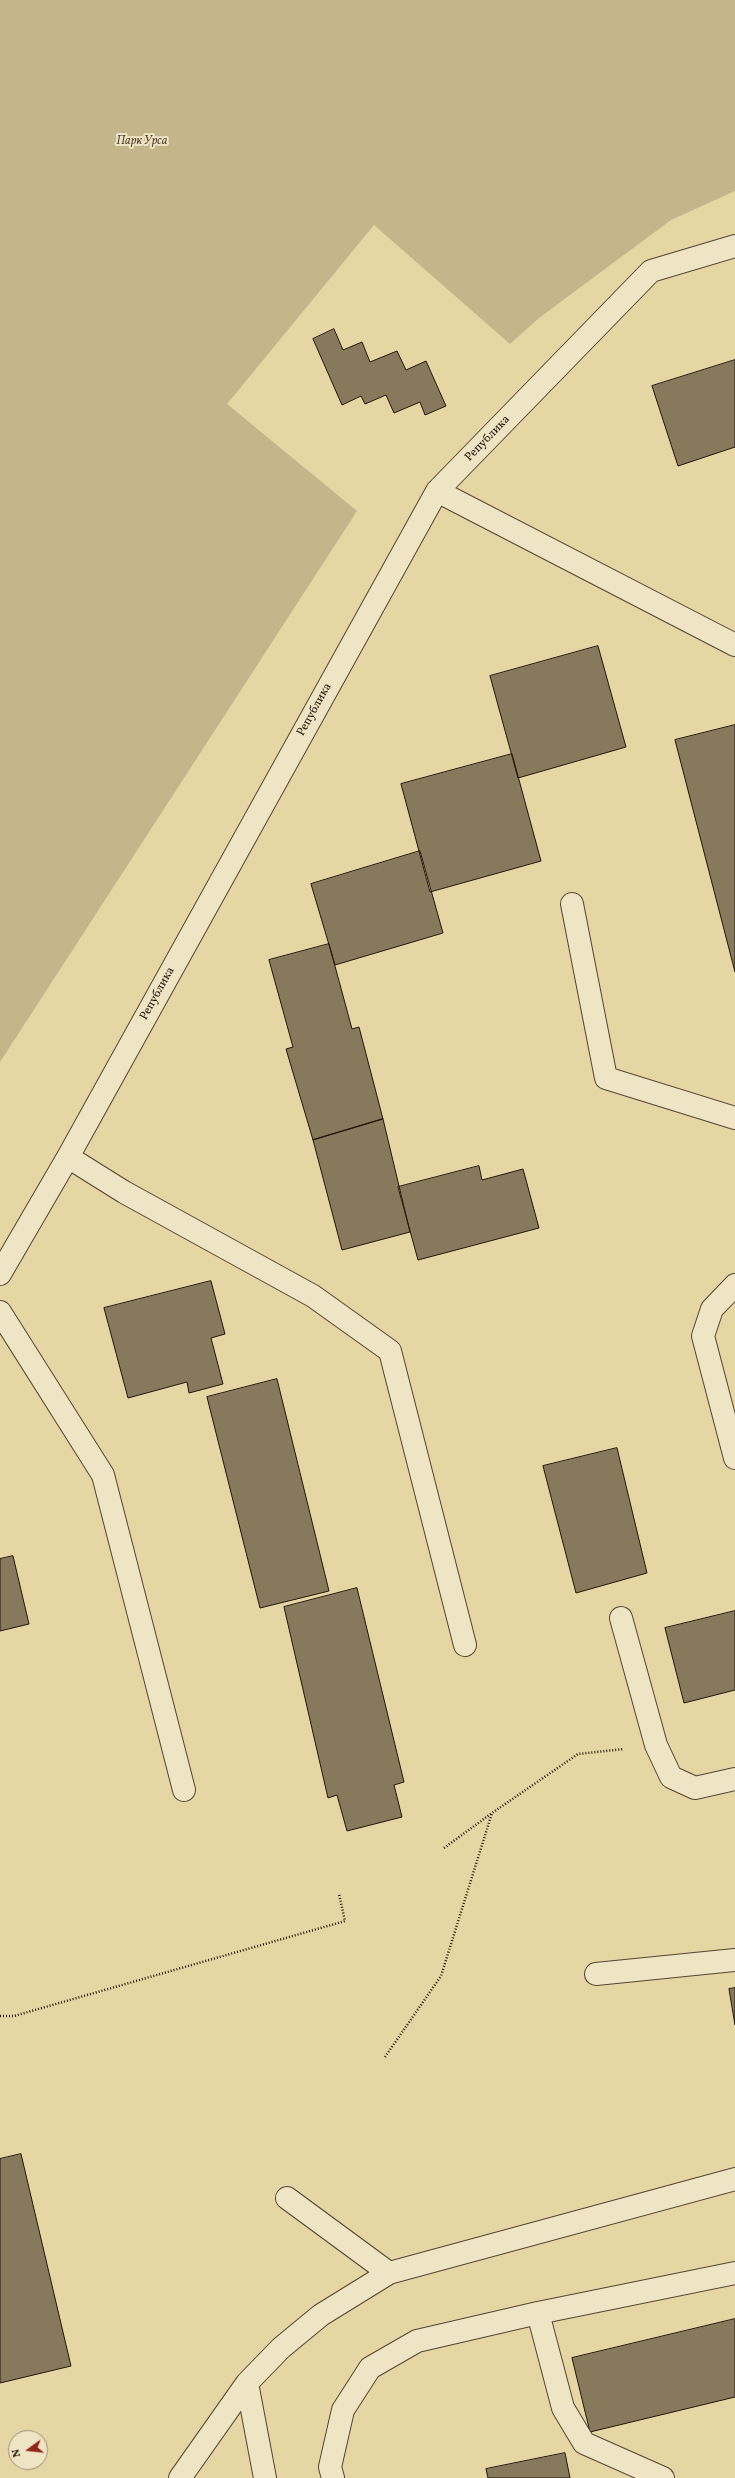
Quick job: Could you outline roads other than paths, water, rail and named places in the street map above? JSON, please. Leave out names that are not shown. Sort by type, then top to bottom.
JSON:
[{"type":"street","name":"Република","points":[[0,1274],[68,1157],[437,491],[651,271],[735,246]]},
{"type":"street","points":[[437,491],[735,645]]},
{"type":"street","points":[[572,904],[606,1078],[735,1118]]},
{"type":"street","points":[[68,1157],[124,1192],[313,1296],[390,1351],[465,1645]]},
{"type":"street","points":[[735,1285],[712,1309],[703,1336],[735,1458]]},
{"type":"street","points":[[0,1312],[103,1475],[184,1790]]},
{"type":"street","points":[[621,1618],[656,1745],[671,1777],[695,1788],[735,1779]]},
{"type":"street","points":[[596,1974],[735,1960]]},
{"type":"street","points":[[180,2478],[247,2383],[281,2348],[321,2315],[389,2273],[735,2179]]},
{"type":"street","points":[[287,2198],[389,2273]]},
{"type":"street","points":[[333,2478],[330,2467],[343,2410],[370,2368],[417,2341],[538,2312],[735,2272]]},
{"type":"street","points":[[538,2312],[563,2408],[584,2443],[663,2478]]},
{"type":"street","points":[[247,2383],[265,2478]]},
{"type":"park label","name":"Парк Урса","points":[[142,142]]}]
